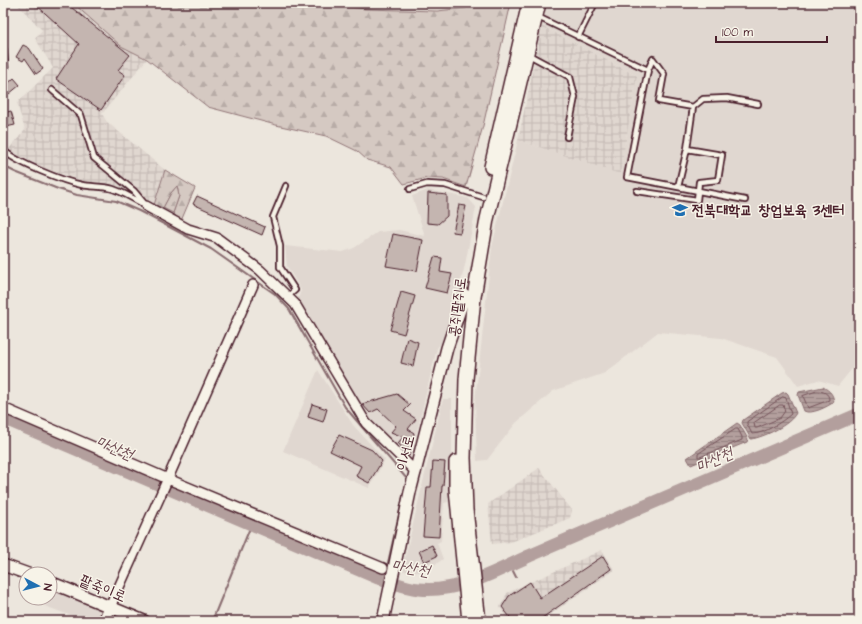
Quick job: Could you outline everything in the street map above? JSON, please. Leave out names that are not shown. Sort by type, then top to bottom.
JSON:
[{"type":"main road","name":"콩쥐팥쥐로","points":[[479,621],[472,599],[456,489],[457,411],[465,295],[484,197],[529,3]]},
{"type":"main road","name":"콩쥐팥쥐로","points":[[468,564],[464,458],[466,379],[474,297],[487,219],[538,9]]},
{"type":"main road","name":"콩쥐팥쥐로","points":[[469,621],[472,599]]},
{"type":"street","points":[[146,206],[188,229],[217,238],[260,270],[288,296],[295,304],[366,423],[416,472]]},
{"type":"street","points":[[104,621],[253,285]]},
{"type":"street","name":"이서로","points":[[383,621],[416,472],[447,348],[465,295]]},
{"type":"street","points":[[3,408],[167,481],[383,568]]},
{"type":"street","points":[[4,566],[18,571]]},
{"type":"street","name":"팥죽이로","points":[[58,585],[144,621]]},
{"type":"lane","points":[[578,37],[595,3]]},
{"type":"lane","points":[[538,9],[578,37],[622,56],[648,70]]},
{"type":"lane","points":[[527,54],[570,77],[576,97],[567,137]]},
{"type":"lane","points":[[694,107],[659,101],[664,74],[654,59],[648,70],[628,177],[745,200]]},
{"type":"lane","points":[[52,90],[81,115],[94,158],[134,191],[146,206]]},
{"type":"lane","points":[[678,187],[687,149],[694,107],[703,99],[727,98],[758,104]]},
{"type":"lane","points":[[637,191],[696,200],[700,182],[718,180],[722,155],[687,149]]},
{"type":"lane","points":[[3,150],[8,155],[24,163],[69,182],[112,189],[130,196],[146,206]]},
{"type":"lane","points":[[410,190],[427,184],[445,186],[484,197]]},
{"type":"lane","points":[[286,186],[273,218],[280,246],[280,267],[295,290],[288,296]]},
{"type":"shaded area","points":[[16,3],[73,3],[121,46],[147,59],[102,114],[107,122],[165,170],[154,205],[117,186],[82,181],[42,167],[8,150],[25,130],[17,103],[53,68],[35,38],[42,30]]},
{"type":"shaded area","name":"전북대학교 창업보육 3센터","points":[[548,3],[859,3],[859,360],[838,386],[818,380],[798,386],[777,357],[721,338],[658,332],[605,373],[553,391],[516,423],[487,460],[477,461],[475,401],[492,247],[518,140],[620,173],[637,76],[542,26]]},
{"type":"shaded area","points":[[542,26],[637,76],[620,174],[518,140]]},
{"type":"shaded area","points":[[428,190],[468,198],[476,207],[465,265],[447,336],[437,348],[410,461],[371,419],[359,403],[298,299],[301,290],[287,266],[285,246],[343,252],[354,248],[378,232],[399,230],[425,236],[412,196]]},
{"type":"shaded area","points":[[318,370],[353,425],[385,460],[369,488],[283,451]]},
{"type":"shaded area","points":[[443,399],[452,399],[452,501],[444,503],[441,541],[437,543],[443,559],[426,571],[410,573],[402,570]]},
{"type":"shaded area","points":[[539,468],[572,510],[570,518],[511,542],[492,544],[488,504]]},
{"type":"shaded area","points":[[602,550],[614,570],[541,621],[508,621],[500,607],[507,593]]},
{"type":"shaded area","points":[[58,593],[99,609],[100,616],[98,621],[72,621],[72,616],[45,606],[58,606]]},
{"type":"green space","points":[[73,3],[315,3],[366,9],[437,11],[466,8],[465,3],[511,3],[483,126],[466,187],[443,179],[427,178],[404,184],[391,167],[367,160],[357,151],[326,136],[276,125],[208,107],[147,59],[121,46]]},
{"type":"green space","points":[[165,170],[195,188],[181,221],[173,213],[179,196],[177,186],[171,193],[163,208],[154,205]]},
{"type":"green space","points":[[177,186],[179,196],[173,213],[163,208],[171,193]]},
{"type":"water","points":[[823,387],[831,393],[834,402],[815,411],[804,411],[798,395],[799,392]]},
{"type":"water","points":[[786,392],[796,413],[783,426],[763,436],[751,439],[742,423],[743,420],[782,393]]},
{"type":"water","points":[[737,423],[740,425],[748,439],[747,442],[691,465],[687,458]]},
{"type":"building","points":[[34,3],[66,3],[130,55],[118,70],[125,75],[101,110],[56,79],[79,44]]},
{"type":"building","points":[[23,45],[29,48],[43,69],[36,74],[25,58],[23,61],[16,57]]},
{"type":"building","points":[[3,48],[7,48],[9,69],[3,70]]},
{"type":"building","points":[[14,78],[20,85],[9,94],[4,87]]},
{"type":"building","points":[[11,111],[15,125],[6,127],[3,113]]},
{"type":"building","points":[[428,193],[447,195],[447,216],[438,224],[427,223]]},
{"type":"building","points":[[197,196],[265,227],[262,235],[193,204]]},
{"type":"building","points":[[459,205],[466,206],[460,233],[453,232]]},
{"type":"building","points":[[393,234],[423,240],[417,271],[386,266]]},
{"type":"building","points":[[434,257],[442,258],[440,272],[452,274],[447,293],[425,288]]},
{"type":"building","points":[[401,292],[415,296],[404,334],[390,330]]},
{"type":"building","points":[[407,338],[418,342],[413,366],[401,363]]},
{"type":"building","points":[[397,394],[410,405],[404,411],[416,419],[408,429],[414,433],[409,456],[398,443],[403,437],[391,432],[396,426],[378,409],[370,413],[362,404]]},
{"type":"building","points":[[312,404],[327,409],[323,422],[308,417]]},
{"type":"building","points":[[339,435],[372,450],[382,461],[369,483],[356,476],[361,466],[330,451]]},
{"type":"building","points":[[433,461],[445,462],[439,537],[423,536],[427,487],[431,487]]},
{"type":"building","points":[[432,545],[437,556],[424,562],[419,551]]},
{"type":"building","points":[[603,556],[611,569],[538,621],[513,621],[502,607],[509,596],[530,582],[540,598]]},
{"type":"waterway","points":[[3,166],[58,189],[77,195],[116,201],[139,211],[211,249],[275,294],[289,309],[345,407],[407,479],[387,567]]},
{"type":"waterway","name":"마산천","points":[[3,418],[378,578],[403,586],[419,589],[434,589],[462,585],[490,575],[529,556],[859,414]]},
{"type":"waterway","points":[[212,621],[252,523]]},
{"type":"waterway","points":[[510,565],[516,577]]},
{"type":"waterway","points":[[384,579],[385,571]]},
{"type":"place","name":"전북대학교 창업보육 3센터","points":[[680,210]]}]
